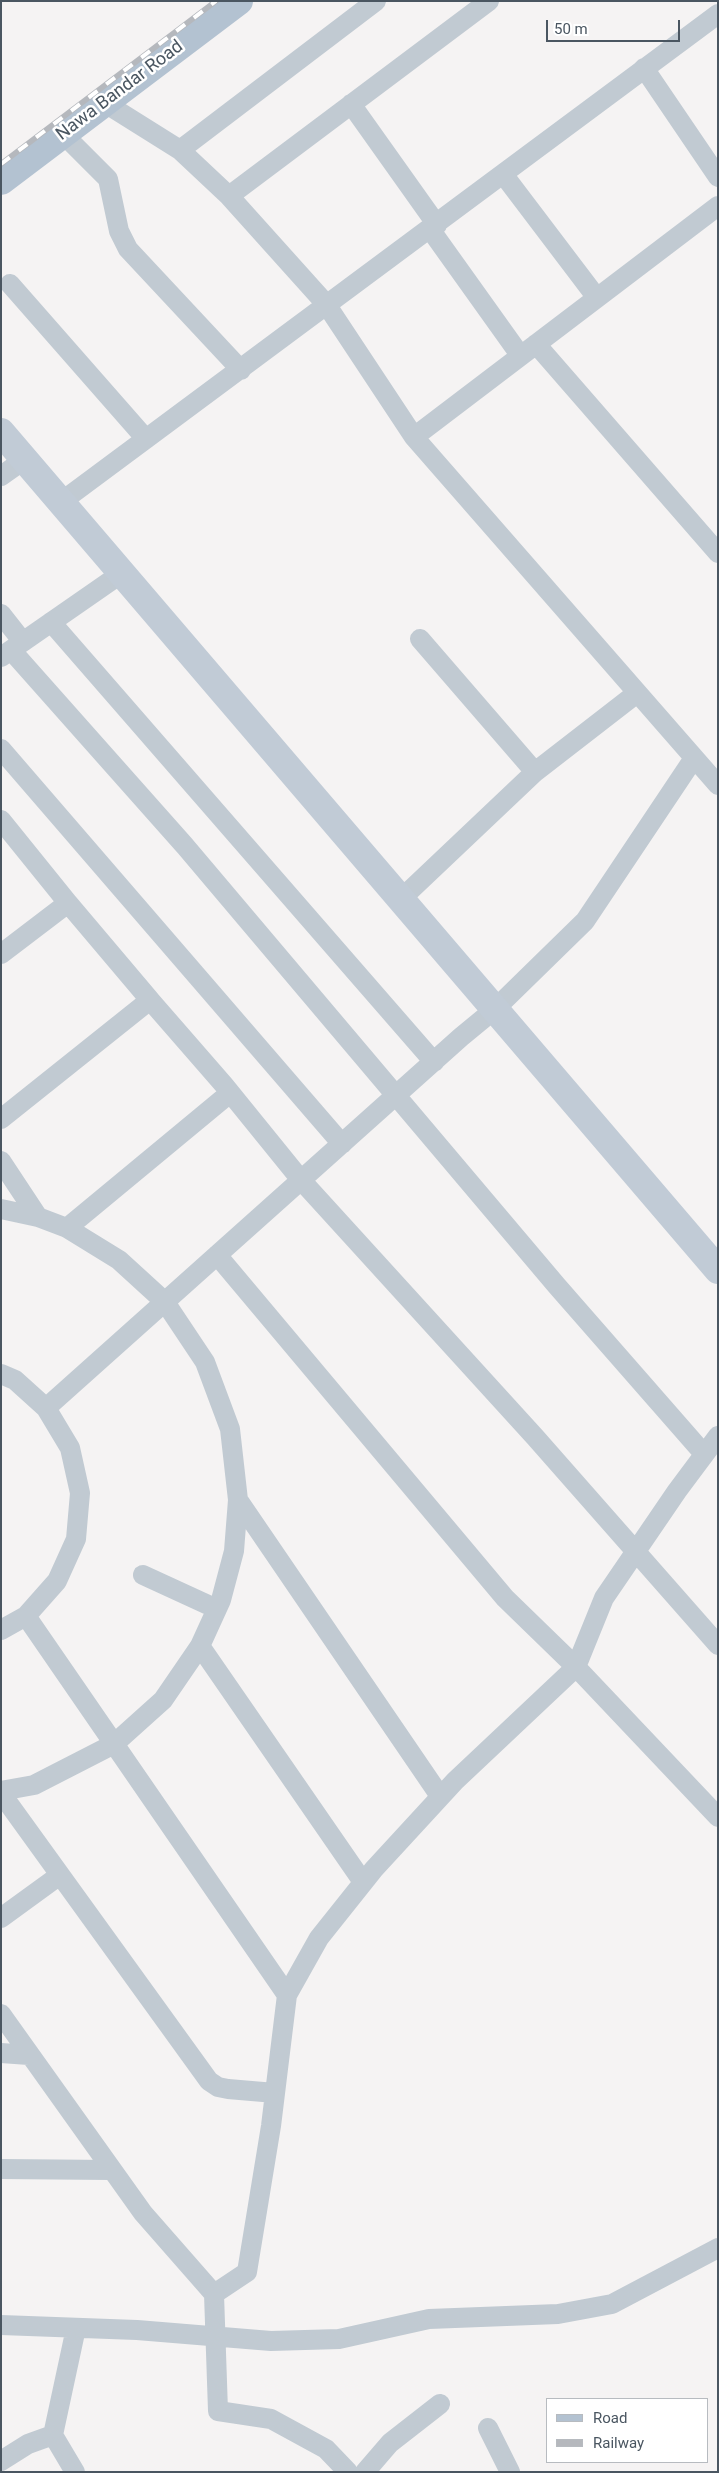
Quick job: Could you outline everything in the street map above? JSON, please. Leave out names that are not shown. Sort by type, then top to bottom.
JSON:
[{"type":"main road","name":"Nawa Bandar Road","points":[[1,181],[239,1]]},
{"type":"main road","points":[[1,432],[718,1270]]},
{"type":"street","points":[[180,150],[376,1]]},
{"type":"street","points":[[229,196],[489,1]]},
{"type":"street","points":[[61,502],[241,370],[326,304],[434,227],[718,14]]},
{"type":"street","points":[[644,68],[718,178]]},
{"type":"street","points":[[105,103],[180,150],[229,196],[326,304],[414,437],[718,785]]},
{"type":"street","points":[[351,104],[434,227],[528,350],[718,553]]},
{"type":"street","points":[[63,134],[108,179],[119,231],[128,249],[241,370]]},
{"type":"street","points":[[503,174],[597,298]]},
{"type":"street","points":[[414,437],[718,206]]},
{"type":"street","points":[[10,284],[146,439]]},
{"type":"street","points":[[1,476],[25,460]]},
{"type":"street","points":[[12,650],[122,573]]},
{"type":"street","points":[[1,614],[12,650],[185,846],[397,1094],[557,1286],[704,1454]]},
{"type":"street","points":[[51,622],[434,1062]]},
{"type":"street","points":[[420,639],[535,772]]},
{"type":"street","points":[[401,899],[535,772],[637,693]]},
{"type":"street","points":[[1,749],[342,1144]]},
{"type":"street","points":[[46,1408],[397,1094],[495,1010],[585,920],[694,758]]},
{"type":"street","points":[[1,820],[68,903],[230,1093],[301,1180],[636,1551],[718,1645]]},
{"type":"street","points":[[1,954],[68,903]]},
{"type":"street","points":[[1,1119],[150,1000]]},
{"type":"street","points":[[67,1228],[230,1093]]},
{"type":"street","points":[[1,1161],[38,1217]]},
{"type":"street","points":[[1,1208],[38,1217],[67,1228],[119,1260],[164,1302],[205,1362],[230,1429],[238,1500],[234,1551],[217,1609],[200,1646],[163,1700],[114,1744],[34,1785],[1,1792],[209,2081],[218,2087],[228,2089],[275,2093]]},
{"type":"street","points":[[217,1255],[505,1598],[576,1666],[718,1817]]},
{"type":"street","points":[[1,1374],[15,1380],[46,1408],[70,1448],[80,1493],[76,1539],[57,1581],[26,1616],[1,1630]]},
{"type":"street","points":[[214,2294],[247,2272],[258,2216],[287,1995],[319,1938],[363,1882],[440,1796],[576,1666],[604,1598],[677,1490],[718,1436]]},
{"type":"street","points":[[238,1500],[440,1796]]},
{"type":"street","points":[[143,1575],[217,1609]]},
{"type":"street","points":[[26,1616],[287,1995]]},
{"type":"street","points":[[200,1646],[363,1882]]},
{"type":"street","points":[[1,1918],[60,1875]]},
{"type":"street","points":[[1,2014],[111,2170],[143,2212],[214,2294],[218,2411],[271,2418],[326,2449],[348,2472]]},
{"type":"street","points":[[1,2053],[29,2055]]},
{"type":"street","points":[[1,2169],[111,2170]]},
{"type":"street","points":[[1,2325],[216,2336],[271,2341],[339,2339],[429,2319],[558,2314],[612,2304],[718,2248]]},
{"type":"street","points":[[76,2328],[53,2434],[76,2472]]},
{"type":"street","points":[[365,2472],[390,2443],[440,2404]]},
{"type":"street","points":[[488,2428],[510,2472]]},
{"type":"street","points":[[1,2461],[28,2444],[53,2434]]},
{"type":"railway","points":[[1,164],[216,1]]}]
